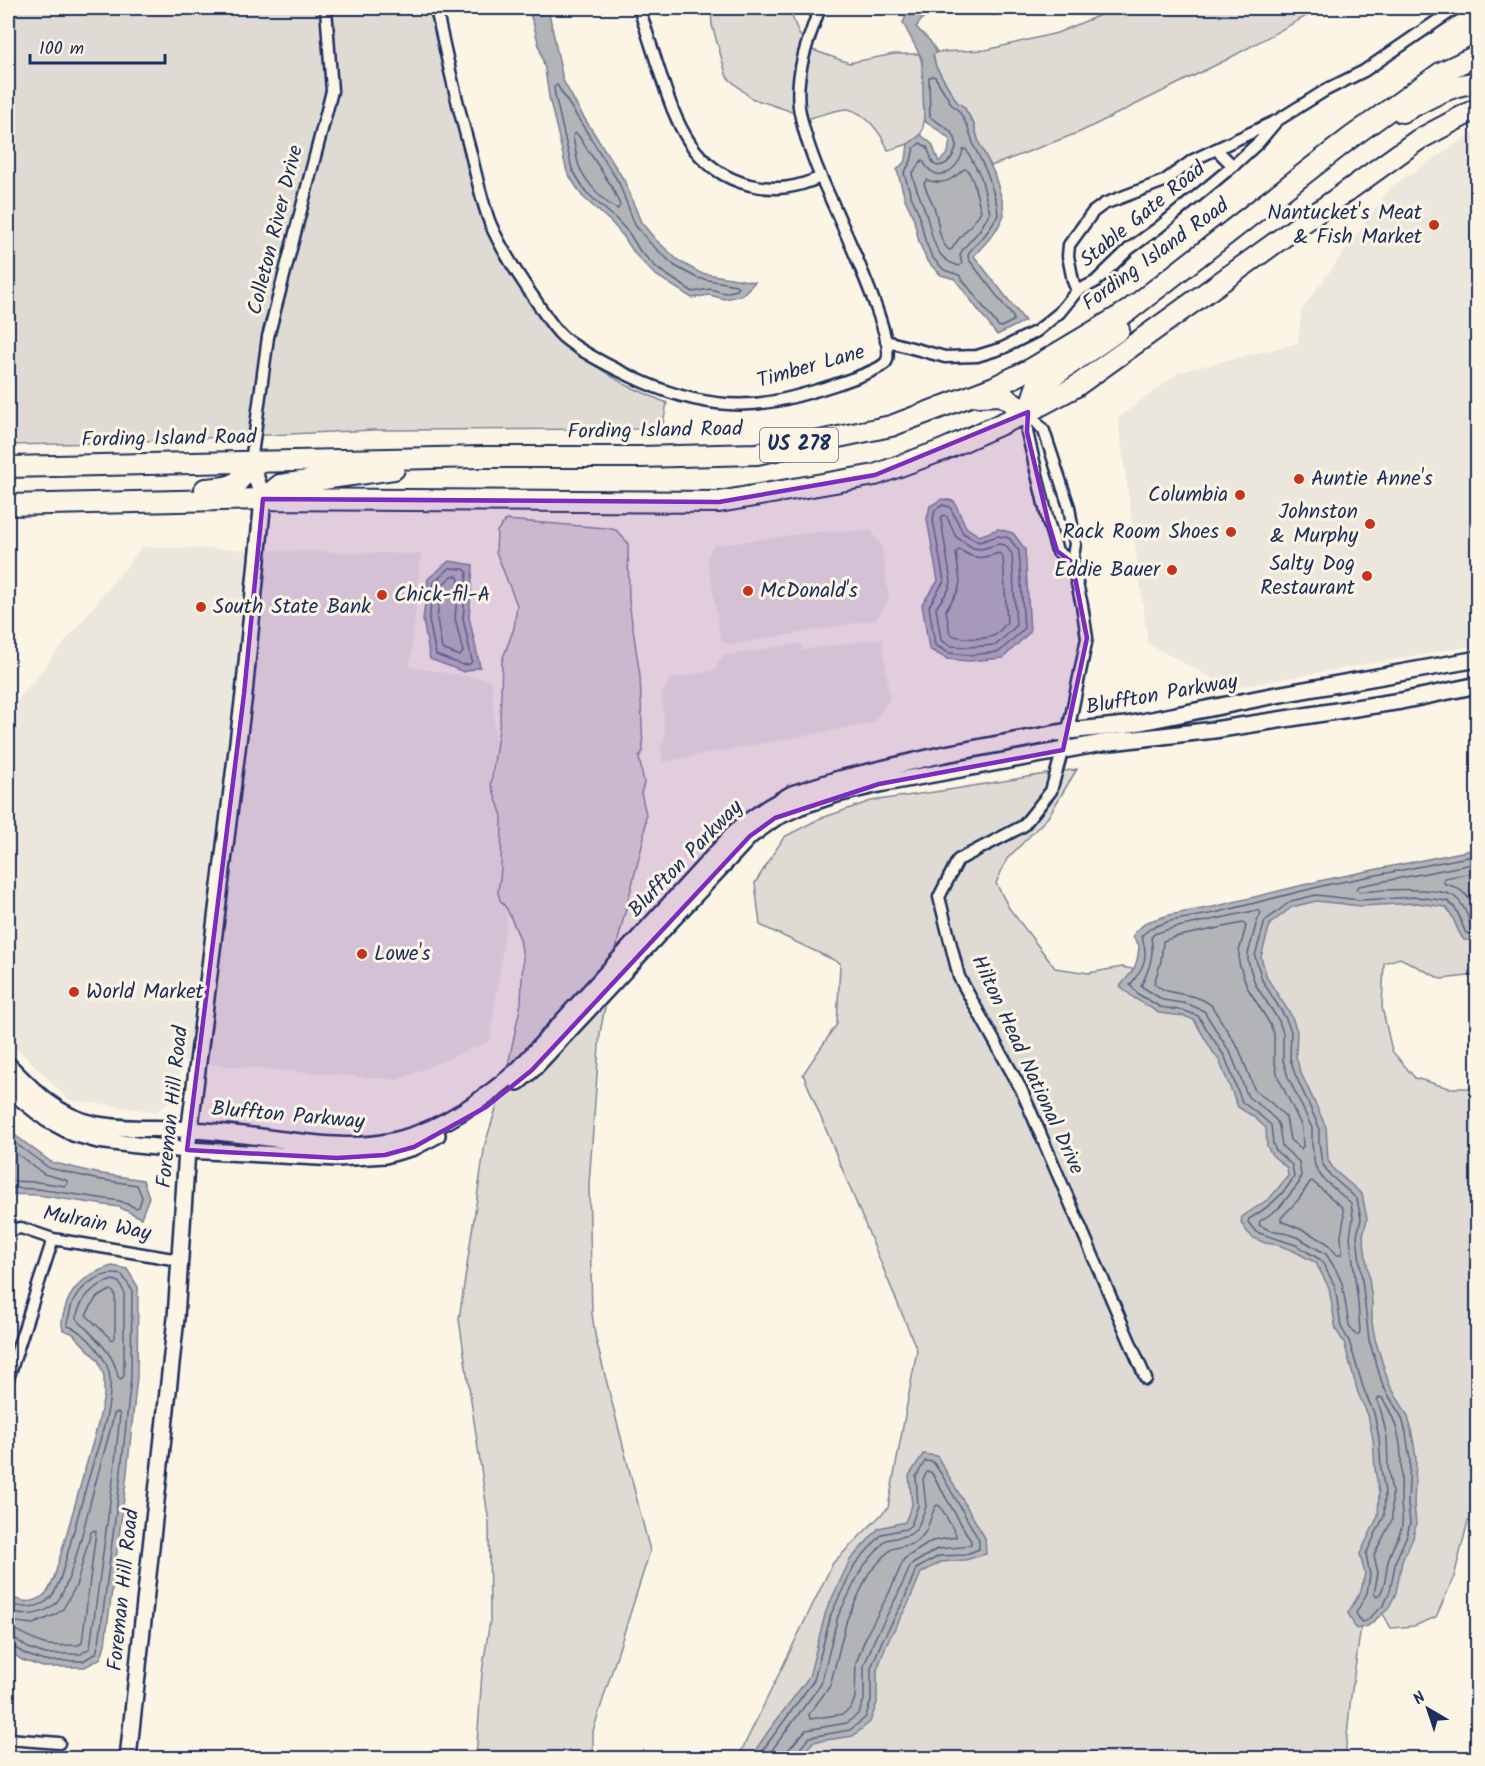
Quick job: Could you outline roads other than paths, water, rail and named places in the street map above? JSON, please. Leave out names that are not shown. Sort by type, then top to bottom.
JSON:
[{"type":"highway","name":"Fording Island Road","points":[[8,466],[757,454],[891,426],[994,387],[1030,369],[1128,310],[1350,138],[1442,72],[1478,55]]},
{"type":"highway","points":[[1350,138],[1446,90],[1468,83],[1478,83]]},
{"type":"highway","name":"US 278","points":[[8,505],[263,499],[719,502],[875,475],[943,450],[1028,412],[1075,387],[1418,140],[1478,108]]},
{"type":"highway","points":[[968,397],[1001,395],[1028,412],[1036,388],[1121,328],[1128,310]]},
{"type":"highway","points":[[263,499],[280,485],[482,457]]},
{"type":"highway","points":[[56,503],[235,485],[244,476],[251,462]]},
{"type":"main road","name":"Foreman Hill Road","points":[[128,1758],[176,1318],[187,1150],[244,694],[263,499],[251,462]]},
{"type":"main road","name":"Bluffton Parkway","points":[[8,1065],[28,1087],[46,1102],[92,1124],[190,1129],[339,1146],[364,1146],[400,1139],[429,1130],[492,1092],[518,1070],[740,827],[792,794],[839,779],[945,754],[1068,731],[1136,723],[1478,659]]},
{"type":"main road","name":"Bluffton Parkway","points":[[8,1084],[23,1100],[47,1119],[73,1133],[98,1140],[187,1150],[337,1158],[385,1155],[414,1147],[486,1107],[509,1090],[532,1070],[750,836],[775,818],[801,806],[879,784],[1102,743],[1214,730],[1401,701],[1478,685]]},
{"type":"street","name":"Colleton River Drive","points":[[251,462],[268,337],[332,91],[326,8]]},
{"type":"street","name":"Timber Lane","points":[[436,8],[461,118],[491,224],[518,274],[552,324],[564,338],[601,361],[658,389],[698,400],[741,405],[767,403],[797,396],[875,370],[886,362],[889,356],[860,265],[821,177],[807,141],[800,111],[798,96],[800,71],[820,8]]},
{"type":"street","points":[[639,8],[673,109],[687,138],[701,157],[722,174],[757,187],[791,188],[821,177]]},
{"type":"street","name":"Stable Gate Road","points":[[1077,291],[1067,251],[1072,238],[1093,213],[1111,201],[1164,182],[1193,160],[1278,120],[1326,90],[1364,70],[1456,8]]},
{"type":"street","name":"Stable Gate Road","points":[[886,341],[945,357],[977,356],[1003,348],[1037,331],[1059,313],[1077,291],[1101,276],[1129,249],[1233,166],[1260,142],[1278,120]]},
{"type":"street","name":"Stable Gate Road","points":[[1216,149],[1233,166]]},
{"type":"street","name":"Hilton Head National Drive","points":[[1028,412],[1044,432],[1070,516],[1075,544],[1072,562],[1087,638],[1068,731],[1051,791],[1023,826],[958,860],[939,897],[959,977],[1021,1089],[1146,1379]]},
{"type":"street","name":"Hilton Head National Drive","points":[[1028,412],[1027,432],[1048,521],[1057,551],[1072,562]]},
{"type":"street","points":[[1037,475],[1057,471]]},
{"type":"street","name":"Mulrain Way","points":[[8,1230],[21,1228],[53,1239],[179,1260]]},
{"type":"street","points":[[8,1380],[53,1239]]},
{"type":"street","points":[[8,1739],[59,1743]]},
{"type":"water","points":[[528,8],[548,8],[563,80],[581,113],[624,180],[641,222],[655,239],[679,261],[700,273],[755,282],[742,295],[725,299],[709,295],[692,298],[654,274],[635,254],[612,223],[582,196],[567,172],[549,97],[545,69]]},
{"type":"water","points":[[909,8],[931,8],[916,27],[937,52],[933,55],[936,67],[974,125],[979,143],[994,173],[1003,203],[1004,215],[998,227],[974,256],[1025,321],[997,335],[955,279],[941,275],[927,261],[897,170],[906,160],[908,144],[921,135],[932,144],[939,162],[948,153],[950,140],[924,121],[922,59],[903,23]]},
{"type":"water","points":[[942,499],[954,501],[966,527],[979,536],[998,529],[1013,533],[1025,549],[1030,632],[1003,658],[969,661],[947,659],[929,649],[922,604],[938,581],[927,519],[930,506]]},
{"type":"water","points":[[449,561],[473,565],[469,617],[480,667],[464,672],[430,659],[423,620],[428,579]]},
{"type":"water","points":[[1477,849],[1477,940],[1464,940],[1446,907],[1417,903],[1361,906],[1316,901],[1292,907],[1270,924],[1261,957],[1267,978],[1291,1015],[1297,1031],[1296,1056],[1300,1071],[1326,1127],[1328,1160],[1334,1170],[1362,1194],[1367,1219],[1363,1235],[1375,1339],[1389,1384],[1408,1416],[1414,1444],[1416,1525],[1413,1538],[1402,1561],[1396,1593],[1388,1609],[1368,1626],[1356,1629],[1348,1613],[1361,1591],[1365,1574],[1360,1554],[1378,1516],[1379,1493],[1368,1415],[1358,1393],[1344,1342],[1336,1330],[1329,1288],[1316,1263],[1294,1251],[1252,1237],[1241,1222],[1242,1217],[1270,1198],[1288,1176],[1287,1168],[1272,1155],[1267,1146],[1266,1128],[1238,1107],[1219,1060],[1194,1020],[1184,1016],[1159,1013],[1134,998],[1120,986],[1132,972],[1138,958],[1139,945],[1133,937],[1135,932],[1147,922],[1324,880]]},
{"type":"water","points":[[8,1130],[51,1162],[96,1173],[143,1180],[149,1197],[141,1218],[119,1207],[37,1195],[8,1194]]},
{"type":"water","points":[[112,1266],[127,1269],[138,1287],[137,1377],[105,1644],[101,1658],[85,1667],[43,1667],[22,1660],[8,1650],[8,1594],[21,1600],[35,1600],[47,1592],[54,1578],[104,1396],[104,1376],[98,1360],[72,1333],[63,1330],[62,1319],[75,1288],[88,1277]]},
{"type":"water","points":[[923,1454],[937,1456],[985,1538],[986,1554],[965,1560],[941,1562],[921,1573],[909,1602],[887,1643],[877,1670],[877,1703],[870,1722],[853,1736],[813,1742],[799,1758],[750,1758],[809,1677],[826,1611],[850,1560],[879,1528],[905,1522],[912,1505],[909,1476]]},
{"type":"place","name":"Nantucket's Meat & Fish Market","points":[[1434,225]]},
{"type":"place","name":"Auntie Anne's","points":[[1299,479]]},
{"type":"place","name":"Columbia","points":[[1240,495]]},
{"type":"place","name":"Johnston & Murphy","points":[[1370,524]]},
{"type":"place","name":"Rack Room Shoes","points":[[1231,532]]},
{"type":"place","name":"Eddie Bauer","points":[[1172,570]]},
{"type":"place","name":"Salty Dog Restaurant","points":[[1367,576]]},
{"type":"place","name":"McDonald's","points":[[748,591]]},
{"type":"place","name":"Chick-fil-A","points":[[382,595]]},
{"type":"place","name":"South State Bank","points":[[201,607]]},
{"type":"place","name":"Lowe's","points":[[362,954]]},
{"type":"place","name":"World Market","points":[[74,992]]}]
